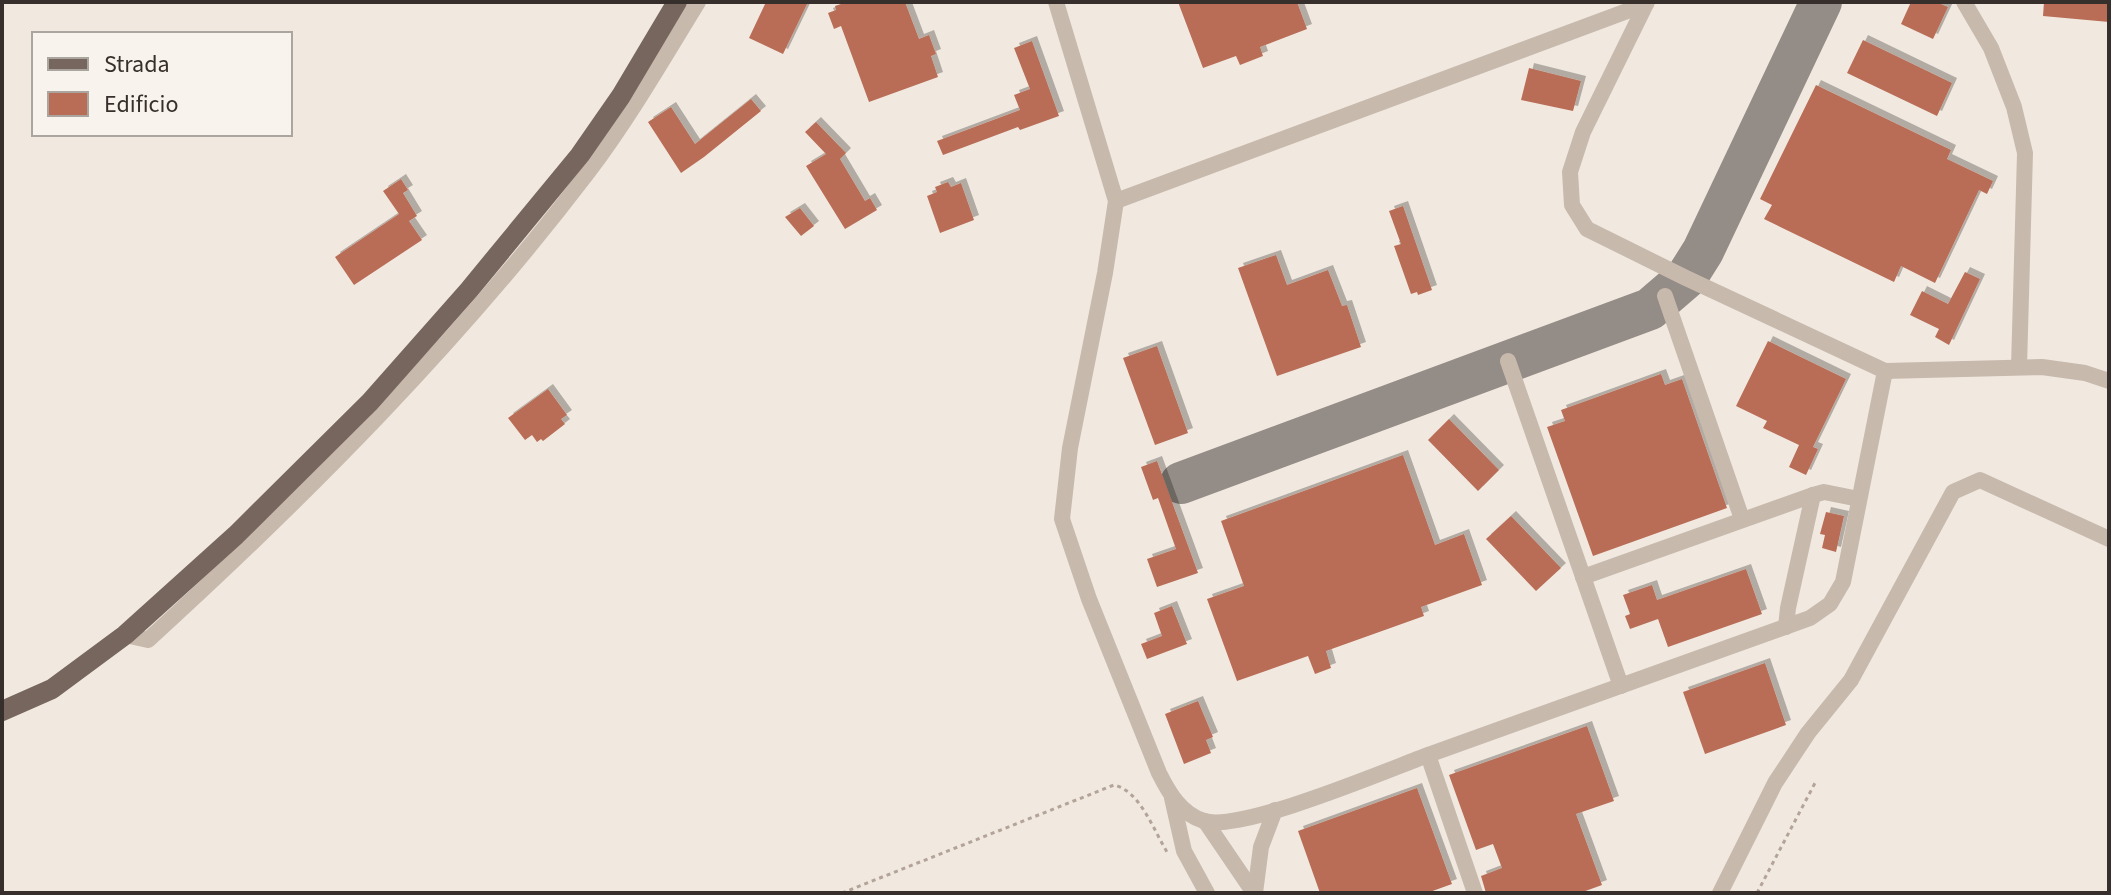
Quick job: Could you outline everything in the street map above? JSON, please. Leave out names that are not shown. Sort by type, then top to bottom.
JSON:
[{"type":"main road","points":[[2,726],[125,635],[305,469],[370,402],[469,290],[580,155],[621,96],[677,2]]},
{"type":"main road","points":[[2,711],[52,689]]},
{"type":"street","points":[[125,635],[148,640],[298,500],[384,411],[591,169],[698,2]]},
{"type":"street","points":[[1056,2],[1116,201],[1070,448],[1062,519],[1089,599],[1172,798],[1184,851],[1207,893]]},
{"type":"street","points":[[1964,2],[1991,48],[2014,107],[2025,153],[2019,367]]},
{"type":"street","points":[[1116,201],[1647,3]]},
{"type":"street","points":[[1647,3],[1583,132],[1570,172],[1572,205],[1587,229],[1885,371],[2042,367],[2085,373],[2109,381]]},
{"type":"street","points":[[1665,296],[1742,519]]},
{"type":"street","points":[[1508,361],[1621,686]]},
{"type":"street","points":[[1172,798],[1188,813],[1205,821],[1230,823],[1275,810],[1810,618],[1830,604],[1843,582],[1885,371]]},
{"type":"street","points":[[1720,893],[1775,783],[1808,733],[1851,680],[1953,492],[1980,480],[2109,539]]},
{"type":"street","points":[[1583,577],[1813,495],[1824,492],[1859,499]]},
{"type":"street","points":[[1786,627],[1813,495]]},
{"type":"street","points":[[1428,755],[1475,893]]},
{"type":"street","points":[[1254,893],[1261,847],[1275,810]]},
{"type":"street","points":[[1205,821],[1254,893]]},
{"type":"path","points":[[1757,893],[1815,783]]},
{"type":"path","points":[[842,893],[1114,785],[1126,788],[1134,797],[1167,852]]},
{"type":"building","points":[[766,2],[808,2],[783,54],[749,38]]},
{"type":"building","points":[[847,2],[905,2],[919,39],[929,35],[936,54],[931,56],[938,77],[869,102],[841,26],[834,29],[828,13],[836,10],[835,6]]},
{"type":"building","points":[[1178,2],[1297,2],[1307,29],[1260,47],[1263,56],[1240,65],[1236,56],[1203,68]]},
{"type":"building","points":[[1911,2],[1936,2],[1948,7],[1933,39],[1901,24]]},
{"type":"building","points":[[2044,2],[2109,2],[2109,22],[2043,16]]},
{"type":"building","points":[[1863,40],[1952,83],[1937,116],[1847,73]]},
{"type":"building","points":[[1032,41],[1059,116],[1020,130],[1018,127],[943,155],[937,141],[1020,110],[1014,95],[1030,89],[1014,48]]},
{"type":"building","points":[[1529,68],[1581,81],[1573,111],[1521,100]]},
{"type":"building","points":[[1816,85],[1951,150],[1947,159],[1993,181],[1987,194],[1979,190],[1935,283],[1901,266],[1894,282],[1764,219],[1772,205],[1760,199]]},
{"type":"building","points":[[751,99],[761,111],[681,173],[648,122],[671,107],[695,144]]},
{"type":"building","points":[[816,122],[846,153],[840,159],[865,201],[870,198],[877,210],[845,229],[806,166],[826,154],[805,132]]},
{"type":"building","points":[[401,179],[408,190],[403,193],[417,216],[409,221],[422,240],[354,285],[335,257],[399,214],[383,191]]},
{"type":"building","points":[[948,182],[951,187],[961,183],[974,220],[940,233],[927,196],[937,192],[935,187]]},
{"type":"building","points":[[1403,206],[1432,290],[1418,295],[1417,292],[1411,294],[1394,246],[1401,244],[1389,211]]},
{"type":"building","points":[[800,208],[814,226],[801,236],[785,217]]},
{"type":"building","points":[[1276,255],[1287,285],[1328,270],[1342,306],[1347,305],[1361,347],[1277,376],[1238,268]]},
{"type":"building","points":[[1965,272],[1980,279],[1949,345],[1935,337],[1939,329],[1910,315],[1922,291],[1948,304]]},
{"type":"building","points":[[1768,341],[1846,379],[1813,447],[1818,449],[1806,475],[1789,467],[1799,445],[1763,428],[1767,421],[1736,406]]},
{"type":"building","points":[[1157,346],[1188,433],[1155,445],[1123,358]]},
{"type":"building","points":[[1661,374],[1665,385],[1682,379],[1727,508],[1593,556],[1547,427],[1565,421],[1561,410]]},
{"type":"building","points":[[548,389],[567,415],[561,419],[565,424],[543,441],[537,442],[532,435],[525,440],[508,418]]},
{"type":"building","points":[[1449,419],[1499,470],[1478,491],[1428,440]]},
{"type":"building","points":[[1403,455],[1435,545],[1464,534],[1482,585],[1421,607],[1424,616],[1326,651],[1331,668],[1315,674],[1308,656],[1237,681],[1207,599],[1244,586],[1221,521]]},
{"type":"building","points":[[1157,461],[1198,573],[1157,587],[1147,559],[1176,549],[1158,498],[1153,500],[1141,467]]},
{"type":"building","points":[[1826,512],[1844,516],[1836,552],[1822,548],[1825,535],[1820,534]]},
{"type":"building","points":[[1511,516],[1561,568],[1536,591],[1486,539]]},
{"type":"building","points":[[1746,569],[1762,614],[1668,647],[1658,619],[1630,629],[1625,616],[1630,614],[1623,595],[1652,585],[1657,600]]},
{"type":"building","points":[[1172,606],[1187,644],[1147,659],[1141,644],[1162,636],[1154,613]]},
{"type":"building","points":[[1765,663],[1786,725],[1705,754],[1683,692]]},
{"type":"building","points":[[1198,701],[1213,737],[1206,740],[1211,753],[1184,764],[1165,714]]},
{"type":"building","points":[[1587,726],[1614,801],[1576,814],[1602,885],[1580,893],[1486,893],[1481,876],[1502,868],[1493,844],[1476,850],[1449,775]]},
{"type":"building","points":[[1417,788],[1452,884],[1427,893],[1320,893],[1298,831]]},
{"type":"taxiway","points":[[1181,483],[1650,309],[1686,278],[1703,251],[1821,2]]}]
